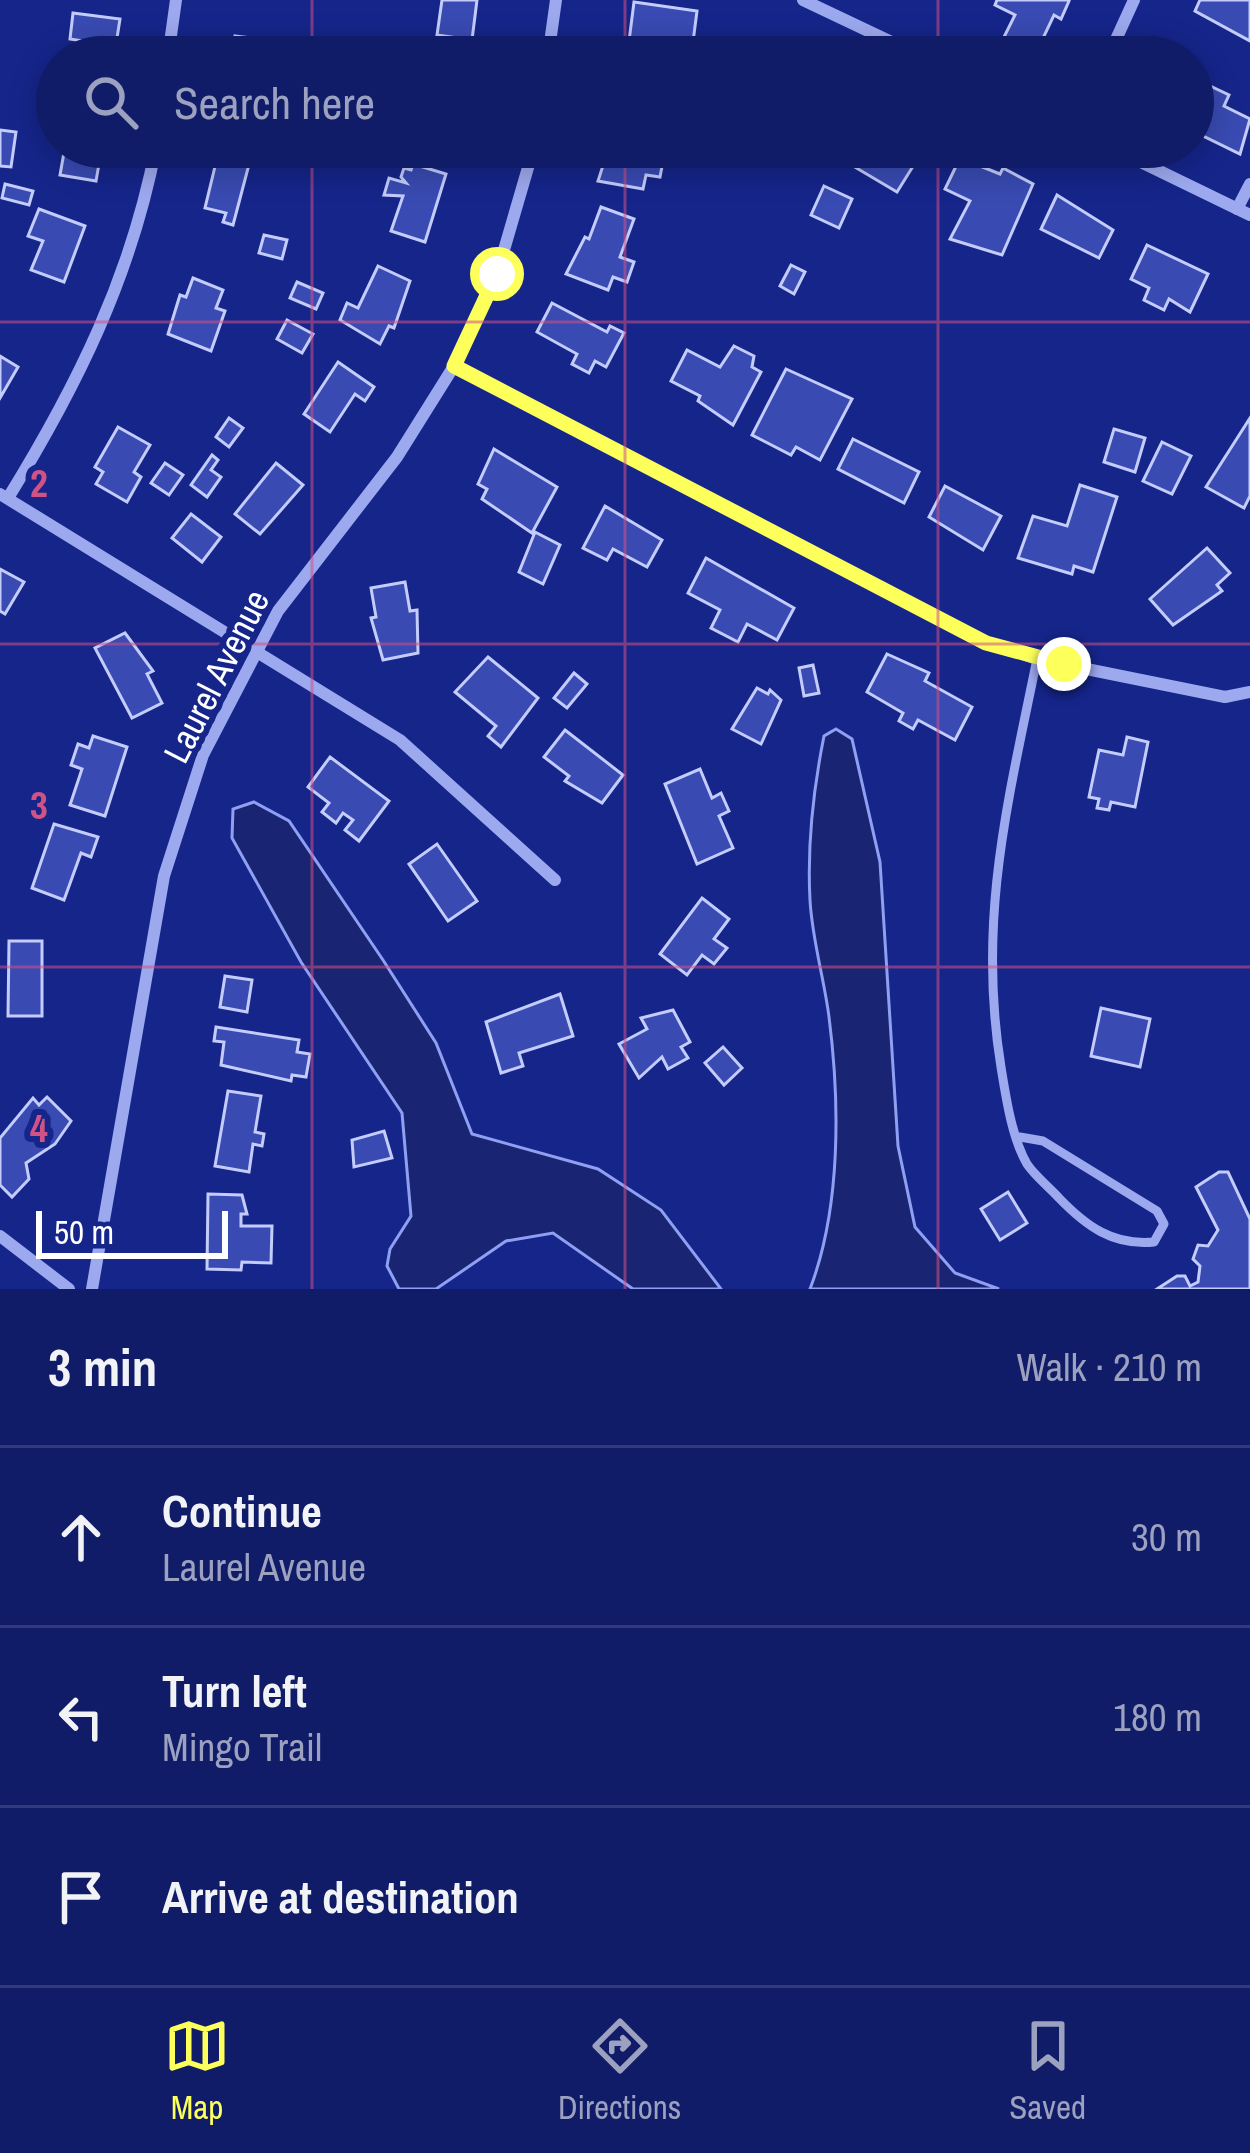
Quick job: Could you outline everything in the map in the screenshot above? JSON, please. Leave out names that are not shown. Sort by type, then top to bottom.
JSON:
[{"type":"street","points":[[171,36],[176,0]]},
{"type":"street","points":[[551,36],[556,0]]},
{"type":"street","points":[[802,0],[878,36]]},
{"type":"street","points":[[1118,36],[1134,0]]},
{"type":"street","points":[[151,168],[132,253],[112,306],[50,430],[4,496],[400,740],[467,794],[555,880]]},
{"type":"street","name":"Laurel Avenue","points":[[92,1289],[164,877],[202,754],[255,647],[388,470],[454,366],[497,274],[528,168]]},
{"type":"street","points":[[1153,168],[1244,212],[1250,184]]},
{"type":"street","points":[[454,366],[986,643],[1037,659],[1225,697],[1250,692]]},
{"type":"street","points":[[0,1236],[69,1289]]},
{"type":"lane","points":[[1020,1137],[1043,1141],[1157,1211],[1164,1224],[1154,1242],[1132,1244],[1103,1235],[1075,1214],[1027,1164],[1007,1107],[996,1039],[991,937],[995,862],[1037,659]]},
{"type":"shaded area","points":[[836,729],[852,739],[880,862],[898,1146],[915,1227],[955,1273],[999,1289],[810,1289],[828,1224],[836,1119],[829,1017],[811,915],[810,838],[824,736]]},
{"type":"shaded area","points":[[254,802],[289,821],[383,960],[436,1043],[472,1134],[598,1169],[661,1210],[721,1289],[633,1289],[553,1233],[506,1241],[436,1289],[399,1289],[387,1266],[390,1249],[411,1216],[402,1113],[301,962],[232,838],[233,809]]},
{"type":"building","points":[[442,0],[477,0],[472,36],[437,35]]},
{"type":"building","points":[[997,0],[1069,1],[1061,19],[1054,15],[1044,36],[1004,36],[1015,15],[995,5]]},
{"type":"building","points":[[1200,0],[1250,0],[1250,41],[1195,11]]},
{"type":"building","points":[[634,2],[697,11],[694,36],[630,36]]},
{"type":"building","points":[[73,13],[120,19],[117,36],[70,36]]},
{"type":"building","points":[[1214,88],[1229,95],[1224,106],[1250,119],[1240,154],[1214,141]]},
{"type":"building","points":[[0,130],[16,132],[11,167],[0,166]]},
{"type":"building","points":[[61,168],[98,168],[96,181],[60,175]]},
{"type":"building","points":[[215,168],[248,168],[233,225],[223,222],[226,213],[205,208]]},
{"type":"building","points":[[404,168],[426,168],[446,174],[425,242],[391,231],[403,196],[384,195],[389,178],[406,183],[401,177]]},
{"type":"building","points":[[602,168],[662,168],[660,177],[646,175],[643,189],[598,181]]},
{"type":"building","points":[[856,168],[912,168],[897,192]]},
{"type":"building","points":[[955,168],[985,168],[1000,174],[1003,168],[1033,184],[1002,255],[950,239],[970,201],[945,189]]},
{"type":"building","points":[[5,184],[33,191],[29,205],[2,198]]},
{"type":"building","points":[[824,186],[852,199],[839,228],[811,215]]},
{"type":"building","points":[[1057,195],[1113,230],[1099,258],[1041,229]]},
{"type":"building","points":[[601,207],[634,219],[620,257],[634,262],[627,282],[613,277],[608,290],[566,274],[585,237],[589,239]]},
{"type":"building","points":[[39,209],[85,226],[64,282],[31,270],[43,241],[28,236]]},
{"type":"building","points":[[264,235],[287,240],[282,259],[259,253]]},
{"type":"building","points":[[1147,245],[1208,274],[1190,312],[1169,299],[1164,310],[1144,300],[1149,288],[1131,279]]},
{"type":"building","points":[[791,265],[805,272],[794,294],[780,286]]},
{"type":"building","points":[[378,266],[410,281],[394,328],[389,326],[380,344],[340,320],[347,303],[358,308]]},
{"type":"building","points":[[193,278],[223,290],[216,308],[225,311],[211,351],[168,334],[180,295],[186,297]]},
{"type":"building","points":[[297,282],[323,293],[316,309],[290,298]]},
{"type":"building","points":[[552,303],[607,332],[610,326],[624,333],[606,367],[595,361],[589,373],[572,364],[577,354],[537,332]]},
{"type":"building","points":[[287,320],[313,334],[302,353],[277,339]]},
{"type":"building","points":[[734,346],[754,356],[752,367],[761,372],[733,425],[698,401],[700,396],[671,381],[687,350],[720,367]]},
{"type":"building","points":[[0,356],[18,367],[0,398]]},
{"type":"building","points":[[338,362],[374,387],[365,401],[355,394],[330,432],[304,414]]},
{"type":"building","points":[[786,369],[852,399],[820,460],[796,447],[791,455],[752,435]]},
{"type":"building","points":[[229,418],[243,428],[229,447],[216,437]]},
{"type":"building","points":[[1250,418],[1250,496],[1244,508],[1206,487]]},
{"type":"building","points":[[118,427],[150,445],[134,472],[141,477],[127,502],[96,484],[103,472],[95,467]]},
{"type":"building","points":[[1114,429],[1145,438],[1135,472],[1104,462]]},
{"type":"building","points":[[853,439],[919,472],[904,503],[838,469]]},
{"type":"building","points":[[1162,442],[1191,456],[1172,494],[1143,481]]},
{"type":"building","points":[[494,449],[557,487],[532,533],[482,499],[487,489],[478,484]]},
{"type":"building","points":[[212,455],[218,460],[211,470],[221,477],[207,497],[191,485]]},
{"type":"building","points":[[165,463],[183,475],[169,495],[151,483]]},
{"type":"building","points":[[276,463],[303,485],[260,534],[235,514]]},
{"type":"building","points":[[1080,485],[1117,497],[1093,572],[1074,566],[1072,574],[1018,558],[1033,516],[1067,526]]},
{"type":"building","points":[[945,486],[1001,516],[983,550],[929,517]]},
{"type":"building","points":[[605,506],[662,540],[647,567],[613,549],[607,560],[583,548]]},
{"type":"building","points":[[191,514],[221,537],[202,562],[172,538]]},
{"type":"building","points":[[535,532],[560,545],[543,584],[519,572]]},
{"type":"building","points":[[1207,548],[1230,573],[1217,585],[1222,591],[1173,625],[1150,599]]},
{"type":"building","points":[[706,558],[794,608],[777,640],[747,624],[738,642],[711,628],[720,610],[688,593]]},
{"type":"building","points":[[0,569],[24,582],[5,614],[0,611]]},
{"type":"building","points":[[405,582],[410,611],[417,610],[418,653],[383,660],[371,618],[376,617],[371,588]]},
{"type":"building","points":[[125,633],[153,671],[147,674],[162,703],[132,718],[95,648]]},
{"type":"building","points":[[887,654],[929,673],[925,681],[972,707],[955,740],[918,720],[913,729],[899,721],[903,713],[867,692]]},
{"type":"building","points":[[488,657],[538,698],[501,747],[488,736],[496,726],[455,692]]},
{"type":"building","points":[[813,665],[819,693],[804,696],[799,668]]},
{"type":"building","points":[[574,673],[587,684],[567,708],[554,698]]},
{"type":"building","points":[[757,688],[768,694],[770,690],[781,700],[761,744],[732,729]]},
{"type":"building","points":[[565,730],[623,775],[602,803],[565,781],[569,776],[544,757]]},
{"type":"building","points":[[93,736],[127,747],[105,816],[70,805],[82,769],[71,765],[78,744],[89,748]]},
{"type":"building","points":[[1127,737],[1148,742],[1135,807],[1111,802],[1109,810],[1097,808],[1099,799],[1089,797],[1099,750],[1123,755]]},
{"type":"building","points":[[330,757],[389,801],[359,841],[345,830],[353,820],[343,813],[336,823],[322,812],[329,803],[308,787]]},
{"type":"building","points":[[700,769],[712,798],[721,793],[729,811],[719,816],[733,848],[697,864],[665,784]]},
{"type":"building","points":[[54,824],[98,837],[91,857],[81,853],[64,900],[32,888]]},
{"type":"building","points":[[437,844],[477,901],[448,921],[409,864]]},
{"type":"building","points":[[702,898],[729,919],[714,939],[727,948],[714,964],[702,955],[687,975],[660,954]]},
{"type":"building","points":[[9,941],[42,941],[42,1016],[8,1016]]},
{"type":"building","points":[[225,976],[252,980],[247,1012],[220,1007]]},
{"type":"building","points":[[560,994],[573,1036],[519,1053],[523,1066],[501,1073],[486,1022]]},
{"type":"building","points":[[1101,1008],[1150,1019],[1140,1067],[1091,1056]]},
{"type":"building","points":[[673,1010],[690,1042],[681,1047],[688,1058],[668,1069],[662,1057],[639,1078],[619,1044],[647,1029],[641,1018]]},
{"type":"building","points":[[216,1027],[299,1040],[297,1052],[310,1054],[306,1077],[292,1075],[291,1081],[221,1065],[224,1042],[214,1041]]},
{"type":"building","points":[[723,1047],[742,1068],[724,1085],[705,1063]]},
{"type":"building","points":[[228,1091],[261,1096],[255,1132],[264,1134],[262,1146],[253,1144],[249,1172],[215,1166]]},
{"type":"building","points":[[47,1097],[71,1121],[55,1144],[26,1163],[29,1179],[12,1197],[0,1185],[0,1138],[33,1098],[39,1105]]},
{"type":"building","points":[[384,1131],[392,1158],[354,1167],[352,1140]]},
{"type":"building","points":[[1219,1172],[1228,1172],[1250,1219],[1250,1289],[1157,1289],[1177,1276],[1185,1276],[1190,1286],[1198,1282],[1200,1266],[1193,1259],[1198,1245],[1208,1246],[1218,1230],[1196,1187]]},
{"type":"building","points":[[1008,1192],[1027,1223],[1000,1240],[981,1209]]},
{"type":"building","points":[[208,1194],[242,1195],[247,1214],[241,1214],[241,1226],[272,1226],[271,1263],[242,1262],[241,1270],[207,1269]]},
{"type":"route","points":[[497,274],[454,366],[986,643],[1064,664]]}]
